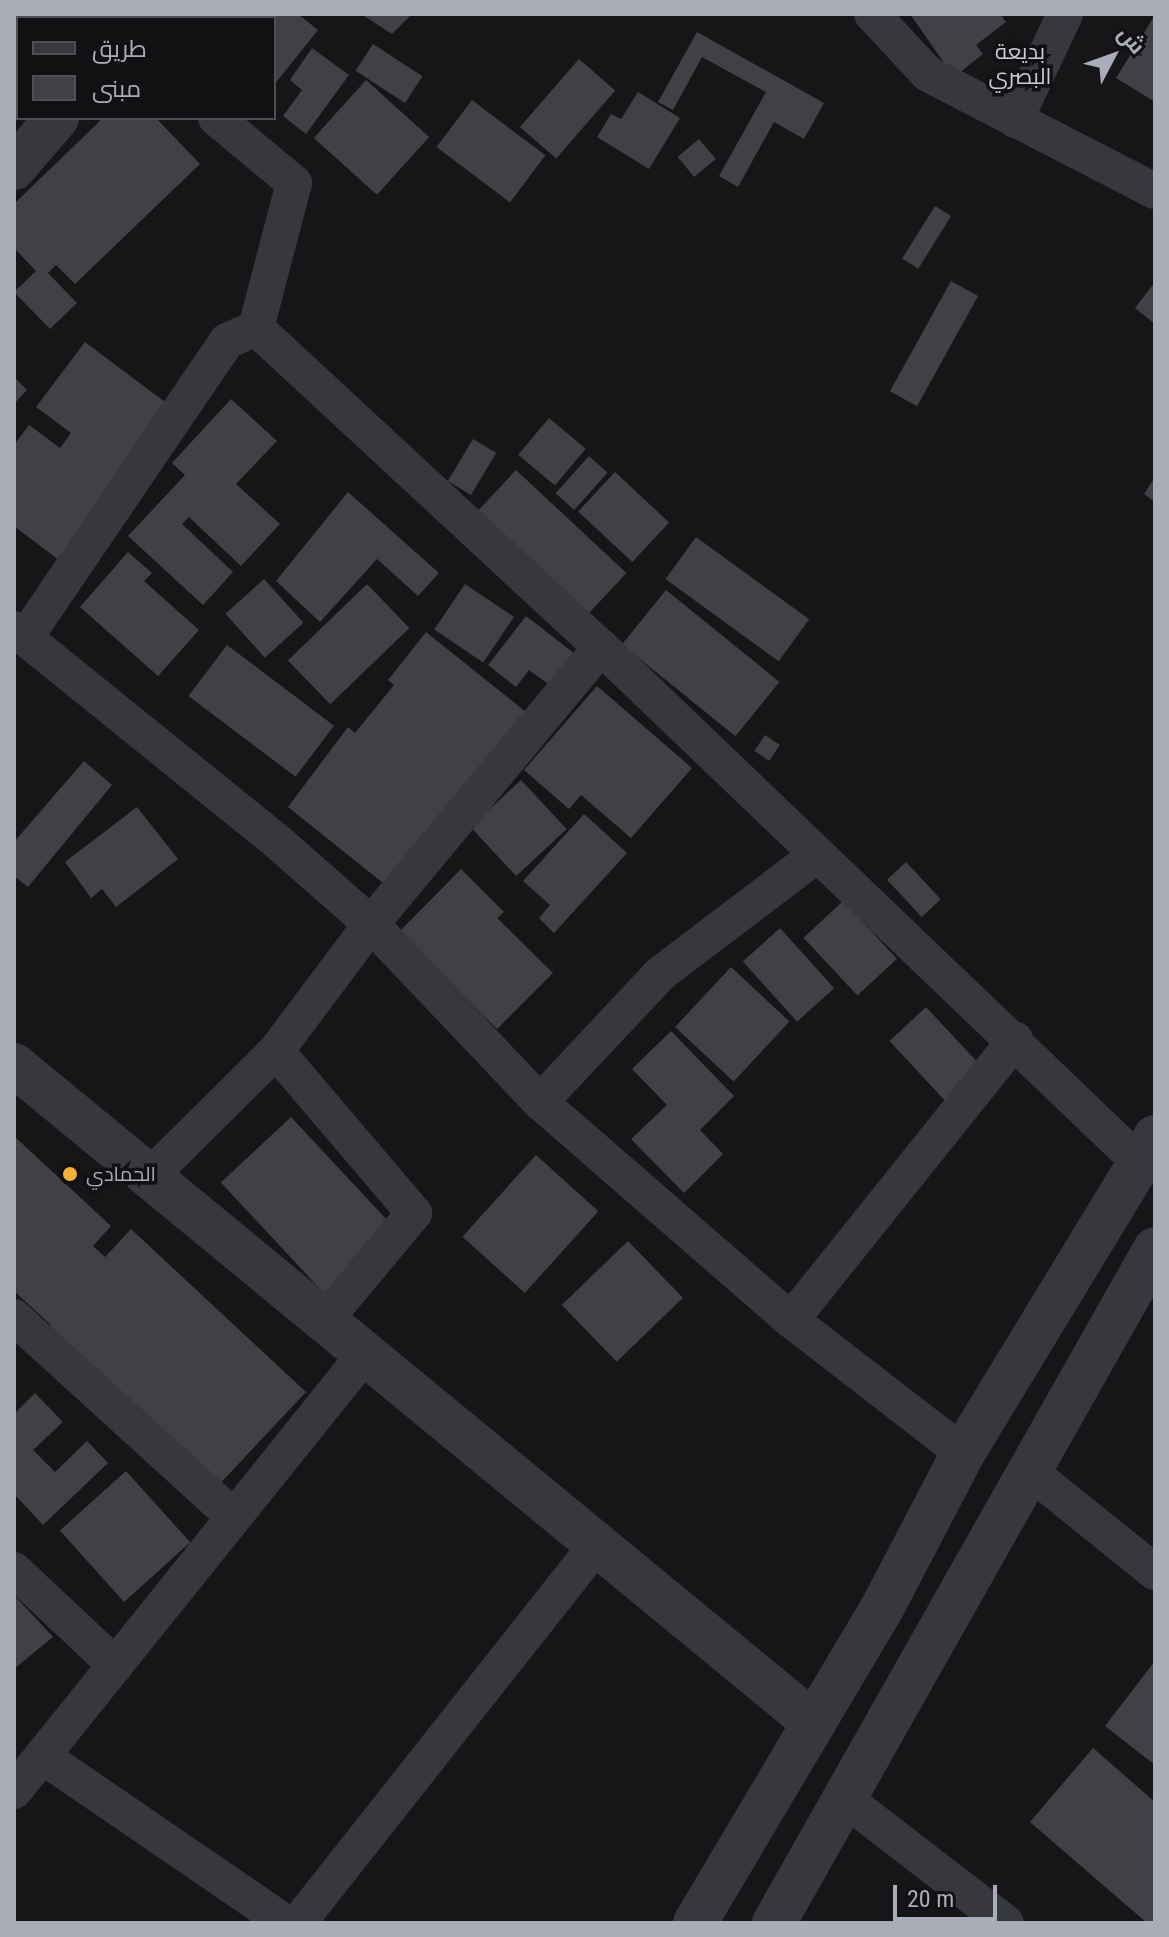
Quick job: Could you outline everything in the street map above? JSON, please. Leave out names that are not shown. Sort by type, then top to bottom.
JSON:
[{"type":"street","points":[[872,14],[928,74],[1155,191]]},
{"type":"street","points":[[1015,120],[1065,14]]},
{"type":"street","points":[[14,168],[55,120]]},
{"type":"street","points":[[218,120],[294,183],[256,328]]},
{"type":"street","points":[[256,328],[227,341],[20,634],[371,924],[540,1102],[791,1320],[963,1453]]},
{"type":"street","points":[[256,328],[601,647],[814,857],[1015,1040],[1148,1150],[963,1453],[880,1612],[695,1923]]},
{"type":"street","points":[[149,1177],[276,1051],[371,924],[601,647]]},
{"type":"street","points":[[540,1102],[660,974],[814,857]]},
{"type":"street","points":[[791,1320],[1015,1040]]},
{"type":"street","points":[[276,1051],[414,1213],[324,1321]]},
{"type":"street","points":[[14,1065],[814,1723]]},
{"type":"street","points":[[774,1923],[1155,1249]]},
{"type":"street","points":[[14,1317],[234,1517]]},
{"type":"street","points":[[14,1791],[365,1354]]},
{"type":"street","points":[[1028,1470],[1155,1572]]},
{"type":"street","points":[[298,1923],[597,1545]]},
{"type":"street","points":[[14,1570],[115,1665]]},
{"type":"street","points":[[42,1756],[286,1923]]},
{"type":"street","points":[[845,1799],[1006,1923]]},
{"type":"building","points":[[14,14],[58,14],[16,16],[14,60]]},
{"type":"building","points":[[298,14],[318,30],[276,82],[276,16],[178,16]]},
{"type":"building","points":[[361,14],[412,14],[392,34]]},
{"type":"building","points":[[910,14],[1000,14],[1006,22],[976,45],[983,54],[954,77]]},
{"type":"building","points":[[1155,15],[1155,102],[1116,78]]},
{"type":"building","points":[[697,32],[824,103],[804,139],[774,122],[738,187],[719,176],[766,92],[702,57],[673,110],[658,102]]},
{"type":"building","points":[[373,44],[422,76],[405,103],[356,71]]},
{"type":"building","points":[[312,48],[349,75],[306,134],[283,116],[302,90],[290,80]]},
{"type":"building","points":[[579,59],[615,90],[556,158],[520,127]]},
{"type":"building","points":[[366,80],[429,137],[377,195],[314,138]]},
{"type":"building","points":[[638,92],[680,118],[649,169],[597,137],[611,114],[621,119]]},
{"type":"building","points":[[472,100],[545,155],[510,202],[436,147]]},
{"type":"building","points":[[101,120],[158,120],[200,164],[75,284],[56,265],[48,273],[77,303],[50,329],[14,292],[36,271],[14,248],[14,204]]},
{"type":"building","points":[[699,139],[716,159],[694,177],[678,157]]},
{"type":"building","points":[[935,206],[951,216],[918,269],[902,259]]},
{"type":"building","points":[[951,281],[978,296],[917,406],[890,391]]},
{"type":"building","points":[[1155,282],[1155,324],[1135,308]]},
{"type":"building","points":[[85,342],[173,408],[60,561],[14,526],[14,445],[29,425],[60,448],[71,433],[36,407]]},
{"type":"building","points":[[14,377],[27,390],[14,404]]},
{"type":"building","points":[[231,399],[277,441],[236,484],[280,524],[241,566],[189,517],[182,524],[233,572],[203,605],[128,536],[185,475],[172,463]]},
{"type":"building","points":[[549,418],[586,449],[555,486],[518,455]]},
{"type":"building","points":[[473,439],[496,453],[471,495],[448,481]]},
{"type":"building","points":[[589,456],[608,473],[574,510],[556,493]]},
{"type":"building","points":[[516,470],[626,573],[581,622],[470,519]]},
{"type":"building","points":[[615,472],[669,522],[632,562],[578,511]]},
{"type":"building","points":[[1155,477],[1155,502],[1144,494]]},
{"type":"building","points":[[348,492],[439,573],[418,596],[377,559],[320,622],[276,581]]},
{"type":"building","points":[[696,537],[809,619],[779,661],[665,579]]},
{"type":"building","points":[[128,552],[152,573],[144,581],[199,630],[158,676],[80,607]]},
{"type":"building","points":[[264,579],[303,623],[265,658],[225,614]]},
{"type":"building","points":[[367,584],[409,628],[330,704],[288,660]]},
{"type":"building","points":[[465,584],[514,617],[483,663],[434,630]]},
{"type":"building","points":[[666,590],[779,682],[735,736],[622,644]]},
{"type":"building","points":[[526,616],[575,654],[551,686],[529,670],[516,687],[488,665]]},
{"type":"building","points":[[426,632],[526,712],[388,887],[288,807],[348,727],[355,733],[394,685],[388,680]]},
{"type":"building","points":[[227,645],[334,726],[296,777],[188,696]]},
{"type":"building","points":[[597,686],[692,768],[631,838],[581,795],[569,809],[524,770]]},
{"type":"building","points":[[765,735],[780,745],[769,761],[754,751]]},
{"type":"building","points":[[84,761],[112,785],[28,887],[14,876],[14,842]]},
{"type":"building","points":[[521,780],[567,829],[516,876],[471,827]]},
{"type":"building","points":[[137,807],[178,859],[116,907],[102,889],[91,898],[65,862]]},
{"type":"building","points":[[584,814],[627,853],[554,933],[539,918],[550,905],[523,881]]},
{"type":"building","points":[[906,862],[941,899],[922,917],[887,880]]},
{"type":"building","points":[[461,869],[504,912],[497,918],[553,973],[497,1029],[399,932]]},
{"type":"building","points":[[843,901],[897,959],[857,996],[804,938]]},
{"type":"building","points":[[780,928],[834,988],[797,1022],[743,961]]},
{"type":"building","points":[[731,967],[790,1022],[734,1082],[675,1027]]},
{"type":"building","points":[[926,1007],[981,1066],[945,1100],[889,1041]]},
{"type":"building","points":[[671,1031],[734,1096],[700,1130],[723,1154],[684,1193],[631,1139],[667,1105],[632,1069]]},
{"type":"building","points":[[291,1117],[394,1227],[324,1293],[221,1182]]},
{"type":"building","points":[[14,1136],[111,1226],[93,1246],[105,1257],[131,1229],[306,1392],[213,1491],[44,1333],[51,1325],[14,1291]]},
{"type":"building","points":[[536,1155],[598,1211],[525,1293],[462,1237]]},
{"type":"building","points":[[628,1241],[683,1298],[617,1362],[562,1305]]},
{"type":"building","points":[[35,1393],[63,1422],[33,1450],[55,1472],[87,1441],[108,1463],[43,1525],[14,1494],[14,1414]]},
{"type":"building","points":[[126,1471],[190,1542],[124,1602],[60,1531]]},
{"type":"building","points":[[14,1595],[53,1637],[14,1669]]},
{"type":"building","points":[[1155,1661],[1155,1765],[1105,1726]]},
{"type":"building","points":[[1093,1748],[1155,1802],[1155,1923],[1147,1923],[1030,1822]]},
{"type":"place","name":"الحمادي","points":[[70,1174]]},
{"type":"district","name":"بديعة البصري","points":[[1020,64]]}]
